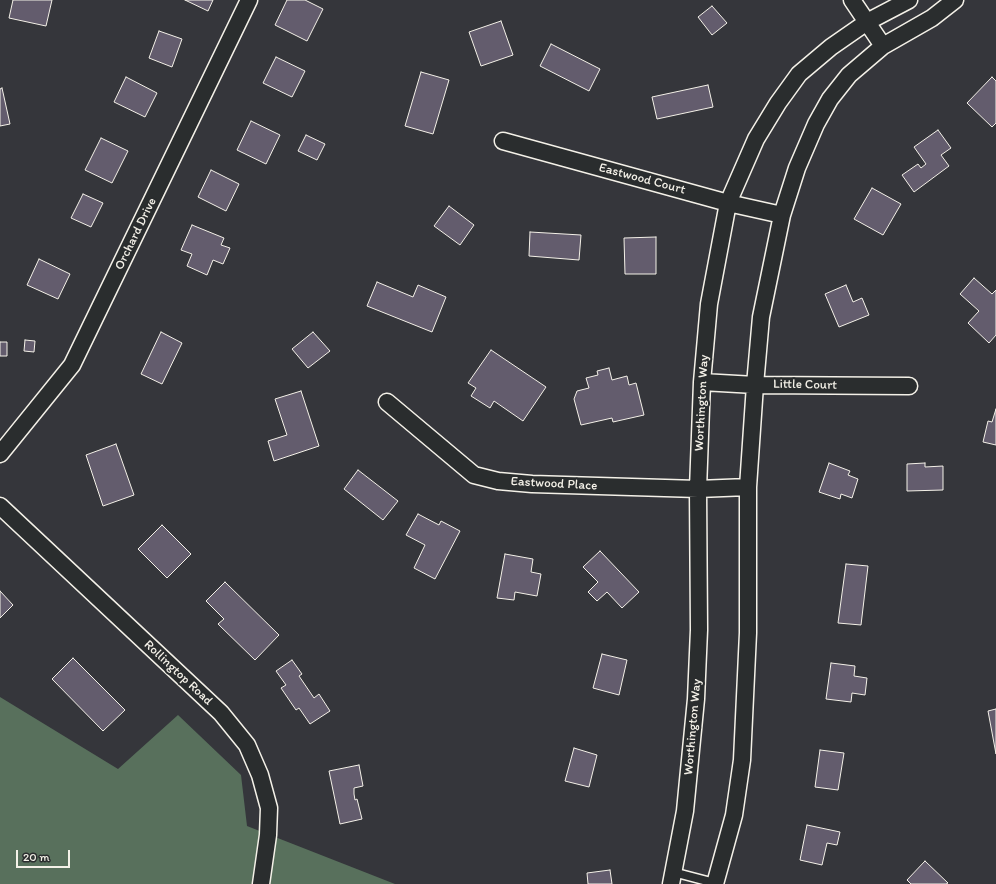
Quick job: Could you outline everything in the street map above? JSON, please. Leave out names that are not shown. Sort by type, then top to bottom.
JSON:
[{"type":"street","name":"Orchard Drive","points":[[0,454],[72,365],[249,0]]},
{"type":"street","points":[[852,0],[883,46]]},
{"type":"street","name":"Worthington Way","points":[[672,878],[685,811],[696,699],[699,630],[698,489],[702,382],[709,304],[728,203],[756,139],[778,103],[799,74],[831,46],[867,22],[909,0]]},
{"type":"street","points":[[715,883],[734,815],[742,760],[748,633],[748,487],[755,385],[761,317],[782,215],[797,168],[816,124],[830,99],[849,75],[883,46],[932,18],[955,0]]},
{"type":"street","name":"Eastwood Court","points":[[503,141],[728,203],[782,215]]},
{"type":"street","name":"Little Court","points":[[702,382],[755,385],[909,386]]},
{"type":"street","name":"Eastwood Place","points":[[387,402],[474,475],[498,481],[532,484],[698,489],[748,487]]},
{"type":"street","name":"Rollingtop Road","points":[[0,506],[221,713],[246,744],[260,775],[269,808],[268,835],[261,884]]},
{"type":"lane","points":[[672,878],[715,883]]},
{"type":"green space","points":[[0,697],[118,769],[178,715],[241,775],[247,826],[395,884],[0,884]]},
{"type":"building","points":[[13,0],[52,0],[46,26],[9,18]]},
{"type":"building","points":[[185,0],[213,0],[208,11]]},
{"type":"building","points":[[287,0],[305,0],[323,9],[307,41],[275,25]]},
{"type":"building","points":[[712,6],[727,23],[712,35],[698,17]]},
{"type":"building","points":[[501,21],[513,55],[481,66],[469,32]]},
{"type":"building","points":[[159,31],[182,39],[172,67],[149,58]]},
{"type":"building","points":[[551,44],[600,69],[589,91],[540,66]]},
{"type":"building","points":[[276,57],[305,71],[292,97],[263,83]]},
{"type":"building","points":[[421,72],[449,80],[433,134],[405,126]]},
{"type":"building","points":[[126,77],[157,93],[145,117],[114,102]]},
{"type":"building","points":[[992,77],[996,81],[996,123],[992,127],[967,103]]},
{"type":"building","points":[[708,85],[713,107],[657,119],[652,97]]},
{"type":"building","points":[[2,88],[10,124],[0,126],[0,89]]},
{"type":"building","points":[[251,121],[280,135],[266,164],[237,150]]},
{"type":"building","points":[[938,130],[951,148],[941,155],[949,166],[914,192],[902,175],[918,164],[921,168],[926,164],[914,147]]},
{"type":"building","points":[[306,135],[325,144],[317,160],[298,151]]},
{"type":"building","points":[[101,138],[128,151],[112,183],[85,170]]},
{"type":"building","points":[[211,170],[239,184],[226,211],[198,197]]},
{"type":"building","points":[[872,188],[901,204],[883,235],[854,219]]},
{"type":"building","points":[[83,194],[103,203],[91,227],[71,218]]},
{"type":"building","points":[[449,206],[474,225],[460,245],[434,226]]},
{"type":"building","points":[[192,225],[224,238],[221,245],[230,248],[223,264],[213,260],[207,275],[187,266],[192,254],[181,250]]},
{"type":"building","points":[[530,232],[581,235],[579,260],[529,256]]},
{"type":"building","points":[[656,237],[656,274],[625,274],[624,238]]},
{"type":"building","points":[[39,259],[70,274],[58,299],[27,285]]},
{"type":"building","points":[[974,278],[992,294],[996,290],[996,335],[989,343],[968,323],[979,311],[960,294]]},
{"type":"building","points":[[377,282],[413,297],[418,285],[446,297],[432,332],[367,306]]},
{"type":"building","points":[[846,285],[853,302],[862,298],[869,315],[839,327],[825,294]]},
{"type":"building","points":[[161,332],[182,343],[162,384],[141,374]]},
{"type":"building","points":[[313,332],[330,351],[308,368],[292,349]]},
{"type":"building","points":[[25,340],[35,341],[34,352],[24,351]]},
{"type":"building","points":[[0,342],[7,342],[7,356],[0,356]]},
{"type":"building","points":[[491,350],[546,387],[523,421],[494,401],[490,408],[471,396],[476,388],[468,383]]},
{"type":"building","points":[[609,368],[612,380],[627,376],[629,385],[636,383],[644,415],[613,422],[612,418],[581,425],[574,399],[577,391],[589,388],[586,378],[598,375],[597,371]]},
{"type":"building","points":[[301,391],[319,446],[274,461],[268,441],[287,435],[275,399]]},
{"type":"building","points":[[996,409],[996,445],[983,442],[988,421],[992,422]]},
{"type":"building","points":[[116,444],[134,495],[103,506],[86,455]]},
{"type":"building","points":[[829,463],[850,471],[848,475],[858,479],[852,498],[841,494],[840,499],[819,492]]},
{"type":"building","points":[[925,463],[925,467],[943,466],[943,490],[907,491],[907,464]]},
{"type":"building","points":[[358,470],[398,501],[383,520],[344,489]]},
{"type":"building","points":[[418,514],[439,525],[441,521],[460,531],[435,579],[414,568],[425,545],[406,535]]},
{"type":"building","points":[[162,525],[191,554],[167,578],[138,549]]},
{"type":"building","points":[[600,551],[639,592],[622,608],[607,592],[597,601],[588,592],[598,582],[583,567]]},
{"type":"building","points":[[505,554],[533,559],[531,572],[541,574],[537,596],[515,592],[514,600],[497,598]]},
{"type":"building","points":[[846,564],[868,566],[861,625],[838,623]]},
{"type":"building","points":[[225,582],[279,635],[255,660],[218,624],[224,619],[206,601]]},
{"type":"building","points":[[0,591],[13,605],[0,618]]},
{"type":"building","points":[[602,654],[627,660],[619,695],[593,688]]},
{"type":"building","points":[[73,658],[125,710],[103,731],[52,679]]},
{"type":"building","points":[[292,660],[302,674],[299,676],[314,698],[319,694],[330,711],[310,724],[299,708],[296,710],[281,688],[286,685],[276,671]]},
{"type":"building","points":[[831,663],[855,666],[854,676],[867,678],[865,695],[852,693],[851,702],[826,699]]},
{"type":"building","points":[[996,709],[996,754],[988,711]]},
{"type":"building","points":[[574,748],[597,755],[589,787],[565,781]]},
{"type":"building","points":[[820,750],[844,753],[838,790],[815,787]]},
{"type":"building","points":[[359,765],[363,786],[354,788],[354,794],[355,800],[357,799],[362,819],[340,824],[329,771]]},
{"type":"building","points":[[807,825],[840,832],[837,845],[827,843],[822,865],[800,860]]},
{"type":"building","points":[[925,861],[948,883],[911,884],[907,880]]},
{"type":"building","points":[[610,870],[612,884],[588,884],[587,873]]}]
